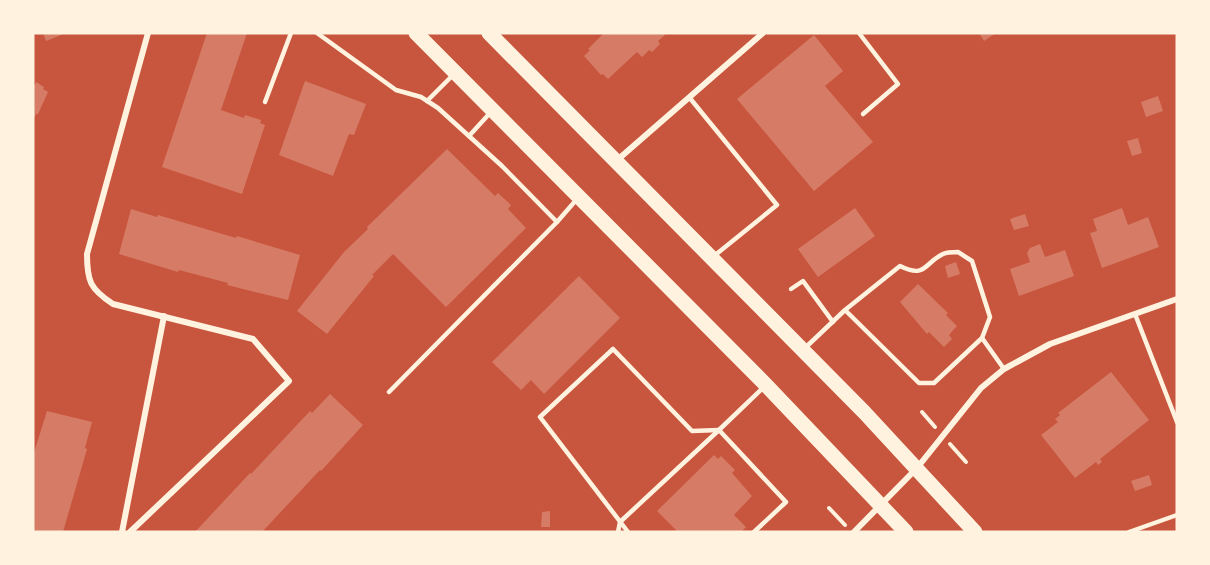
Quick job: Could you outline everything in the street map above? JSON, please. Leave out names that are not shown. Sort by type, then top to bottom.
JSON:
[{"type":"main road","points":[[416,33],[766,385],[906,532]]},
{"type":"main road","points":[[489,33],[803,350],[917,468],[975,532]]},
{"type":"street","points":[[130,532],[289,381],[254,339],[113,304],[99,295],[87,276],[87,254],[148,33]]},
{"type":"street","points":[[615,162],[763,33]]},
{"type":"street","points":[[853,532],[917,468],[981,388],[1004,369],[1050,344],[1177,299]]},
{"type":"street","points":[[122,532],[164,316]]},
{"type":"lane","points":[[265,102],[291,33]]},
{"type":"lane","points":[[317,33],[396,90],[421,97],[438,108],[502,166],[557,222]]},
{"type":"lane","points":[[859,33],[898,84],[863,114]]},
{"type":"lane","points":[[427,101],[455,73]]},
{"type":"lane","points":[[689,97],[777,205],[712,258]]},
{"type":"lane","points":[[469,136],[492,111]]},
{"type":"lane","points":[[389,392],[579,197]]},
{"type":"lane","points":[[803,350],[845,310],[900,266],[912,272],[924,270],[944,254],[958,252],[972,261],[990,317],[982,338],[934,383],[919,383],[845,310]]},
{"type":"lane","points":[[791,289],[803,281],[833,322]]},
{"type":"lane","points":[[1136,314],[1177,422]]},
{"type":"lane","points":[[982,338],[1004,369]]},
{"type":"lane","points":[[628,532],[540,417],[613,349],[692,431],[719,430],[786,502],[754,532]]},
{"type":"lane","points":[[618,532],[620,522],[766,385]]},
{"type":"lane","points":[[1129,532],[1177,515]]},
{"type":"path","points":[[829,508],[853,532]]},
{"type":"building","points":[[43,33],[66,33],[46,41]]},
{"type":"building","points":[[207,33],[247,33],[221,110],[244,118],[245,115],[261,120],[260,123],[265,125],[242,194],[162,167]]},
{"type":"building","points":[[604,33],[663,33],[665,35],[658,41],[660,44],[652,52],[649,50],[642,57],[637,52],[608,79],[603,74],[601,75],[584,56]]},
{"type":"building","points":[[979,33],[996,33],[984,41]]},
{"type":"building","points":[[814,35],[843,71],[825,86],[873,142],[814,191],[737,99]]},
{"type":"building","points":[[305,81],[366,104],[354,135],[349,134],[333,176],[279,155]]},
{"type":"building","points":[[36,82],[48,92],[33,120],[33,84],[35,85]]},
{"type":"building","points":[[1158,96],[1163,111],[1146,117],[1141,102]]},
{"type":"building","points":[[1138,138],[1142,153],[1132,156],[1127,141]]},
{"type":"building","points":[[447,149],[495,196],[498,193],[511,205],[508,209],[526,228],[446,307],[393,254],[372,275],[374,276],[327,334],[297,311],[344,252],[368,229],[367,227]]},
{"type":"building","points":[[855,208],[875,236],[818,277],[798,249]]},
{"type":"building","points":[[1122,208],[1128,225],[1148,217],[1159,247],[1102,268],[1090,233],[1097,231],[1093,219]]},
{"type":"building","points":[[131,209],[300,255],[288,300],[179,270],[178,272],[119,254]]},
{"type":"building","points":[[1025,214],[1029,226],[1014,230],[1010,219]]},
{"type":"building","points":[[1040,244],[1045,257],[1065,250],[1074,276],[1019,296],[1010,269],[1030,262],[1027,253],[1030,248]]},
{"type":"building","points":[[956,262],[960,274],[948,278],[945,266]]},
{"type":"building","points":[[579,276],[620,318],[544,394],[531,380],[521,390],[492,362]]},
{"type":"building","points":[[918,284],[948,313],[946,315],[957,326],[949,335],[952,339],[944,347],[929,332],[927,334],[900,302]]},
{"type":"building","points":[[1111,372],[1149,420],[1100,459],[1102,462],[1098,465],[1096,462],[1075,478],[1041,435],[1058,422],[1055,419],[1060,415],[1058,413]]},
{"type":"building","points":[[330,394],[363,425],[262,532],[195,532],[310,411],[312,413]]},
{"type":"building","points":[[47,411],[92,422],[85,448],[87,449],[63,532],[33,532],[33,456]]},
{"type":"building","points":[[714,455],[718,459],[721,456],[735,470],[732,473],[752,496],[734,515],[746,527],[741,532],[678,532],[657,511]]},
{"type":"building","points":[[1149,475],[1152,485],[1135,491],[1131,481]]},
{"type":"building","points":[[550,511],[550,527],[541,527],[542,512]]}]
